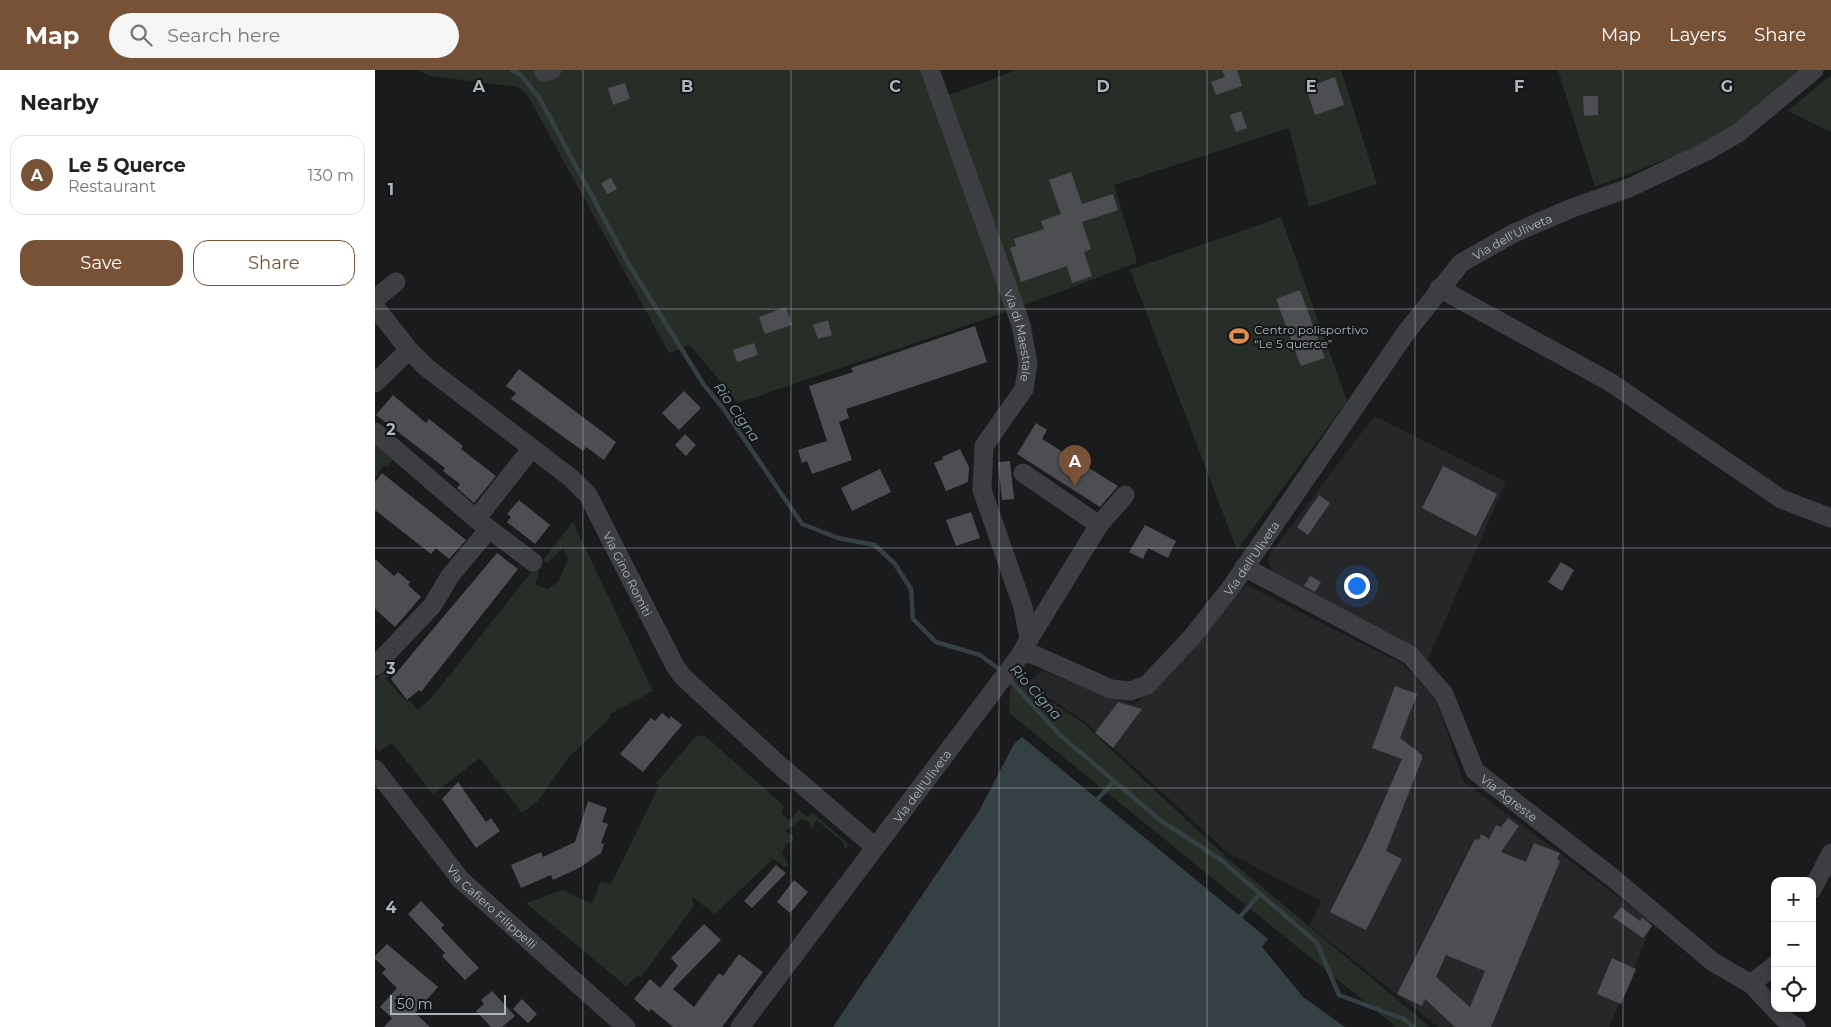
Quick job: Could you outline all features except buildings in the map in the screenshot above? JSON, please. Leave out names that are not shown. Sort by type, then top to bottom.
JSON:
[{"type":"street","name":"Via di Maestrale","points":[[930,70],[1021,325],[1028,363],[1024,389],[984,446],[982,471],[982,490],[1023,607],[1021,653]]},
{"type":"street","name":"Via dell'Uliveta","points":[[739,1027],[1021,653],[1032,654],[1111,688],[1130,691],[1143,688],[1192,637],[1244,567],[1405,334],[1439,288],[1461,263],[1514,234],[1572,208],[1629,188],[1707,151],[1738,133],[1814,70]]},
{"type":"street","points":[[375,299],[397,282]]},
{"type":"street","points":[[1439,288],[1610,382],[1781,499],[1831,518]]},
{"type":"street","name":"Via Gino Romiti","points":[[375,307],[409,350],[427,368],[571,478],[594,504],[675,666],[683,677],[771,758],[875,847]]},
{"type":"street","points":[[375,383],[409,350]]},
{"type":"street","points":[[375,432],[483,524],[533,562]]},
{"type":"street","points":[[375,666],[432,606],[532,448]]},
{"type":"street","points":[[1023,473],[1099,525]]},
{"type":"street","points":[[1021,653],[1099,525],[1125,495]]},
{"type":"street","name":"Via Agreste","points":[[1244,567],[1410,655],[1444,694],[1475,771],[1613,878],[1713,962],[1751,984],[1784,1019],[1796,1027]]},
{"type":"street","name":"Via Cafiero Filippelli","points":[[375,769],[461,880],[626,1027]]},
{"type":"street","points":[[1816,882],[1831,853]]},
{"type":"street","points":[[1751,984],[1771,967]]},
{"type":"shaded area","points":[[418,70],[939,70],[949,95],[1017,70],[1341,70],[1377,184],[1309,207],[1289,128],[1114,185],[1136,257],[1136,263],[1006,312],[738,403],[690,345],[669,353],[528,96],[518,87],[431,76]]},
{"type":"shaded area","points":[[1558,70],[1807,70],[1757,111],[1703,145],[1595,187]]},
{"type":"shaded area","points":[[1831,75],[1831,132],[1788,111]]},
{"type":"shaded area","name":"Centro polisportivo “Le 5 querce”","points":[[1281,217],[1347,401],[1237,550],[1130,270]]},
{"type":"shaded area","points":[[1374,416],[1506,482],[1427,661],[1274,579],[1268,557]]},
{"type":"shaded area","points":[[375,444],[394,459],[387,467],[384,465],[375,478]]},
{"type":"shaded area","points":[[573,522],[653,691],[610,714],[610,718],[569,757],[538,801],[522,813],[480,758],[433,794],[392,743],[378,752],[375,747],[375,682],[384,668],[390,675],[386,679],[407,702],[410,701],[418,710],[433,696],[536,566],[539,572],[535,585],[548,589],[559,581],[568,558],[563,548],[547,563],[543,560]]},
{"type":"shaded area","points":[[1247,585],[1403,664],[1436,699],[1463,781],[1653,923],[1609,1027],[1438,1027],[1310,926],[1321,901],[1227,852],[1085,722],[1027,683],[1042,671],[1134,705]]},
{"type":"shaded area","points":[[1011,675],[1083,723],[1226,857],[1430,1027],[1396,1027],[1009,713]]},
{"type":"shaded area","points":[[704,735],[784,806],[781,814],[790,820],[799,810],[808,817],[813,813],[847,843],[847,849],[844,847],[843,842],[817,820],[812,829],[809,822],[802,819],[785,831],[793,836],[793,841],[787,843],[782,853],[789,865],[786,868],[773,859],[715,914],[692,897],[694,906],[641,977],[638,975],[626,986],[526,903],[563,890],[592,904],[601,881],[611,884],[659,786],[656,783],[695,737]]},
{"type":"shaded area","points":[[1022,737],[1268,939],[1262,947],[1303,997],[1345,1027],[833,1027],[979,811],[1014,744]]},
{"type":"waterway","name":"Rio Cigna","points":[[512,70],[521,75],[540,99],[628,263],[704,385],[723,408],[802,524],[838,538],[875,545],[895,564],[911,589],[913,619],[936,642],[980,655],[1003,672]]},
{"type":"waterway","name":"Rio Cigna","points":[[1008,678],[1060,735],[1160,820],[1221,860],[1317,943],[1339,995],[1404,1019],[1413,1027]]},
{"type":"waterway","points":[[1095,802],[1114,781]]},
{"type":"waterway","points":[[1238,919],[1260,894]]},
{"type":"place","name":"Centro polisportivo “Le 5 querce”","points":[[1239,336]]},
{"type":"place","name":"Le 5 Querce","points":[[1075,486]]}]
